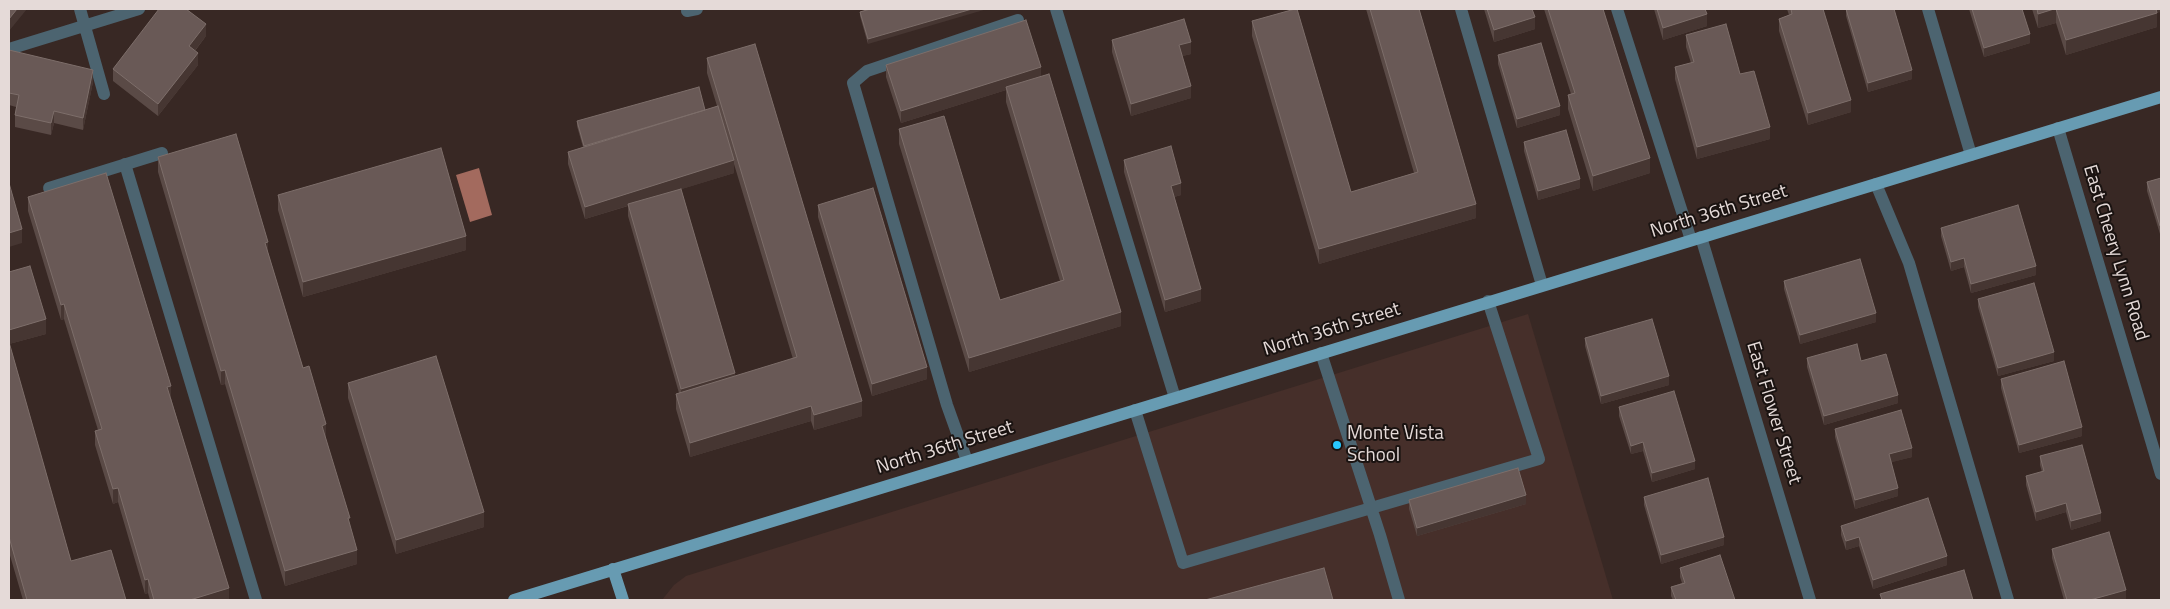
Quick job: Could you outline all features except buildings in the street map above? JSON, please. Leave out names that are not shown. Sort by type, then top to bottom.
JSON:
[{"type":"main road","name":"North 36th Street","points":[[514,600],[2161,97]]},
{"type":"main road","points":[[613,570],[622,600]]},
{"type":"street","points":[[80,9],[104,94]]},
{"type":"street","points":[[10,49],[139,9]]},
{"type":"street","points":[[1056,9],[1175,398]]},
{"type":"street","points":[[1461,9],[1542,285]]},
{"type":"street","name":"East Flower Street","points":[[1617,9],[1696,239],[1810,600]]},
{"type":"street","points":[[1928,9],[1971,155]]},
{"type":"street","points":[[967,461],[947,405],[853,83],[866,71],[1018,20]]},
{"type":"street","name":"East Cheery Lynn Road","points":[[2058,128],[2161,474]]},
{"type":"street","points":[[49,188],[162,153]]},
{"type":"street","points":[[125,164],[256,600]]},
{"type":"street","points":[[1876,184],[1908,263],[2008,600]]},
{"type":"street","points":[[1135,410],[1183,563],[1539,459],[1488,302]]},
{"type":"street","points":[[1322,353],[1372,508],[1399,600]]},
{"type":"shaded area","points":[[479,168],[492,215],[470,222],[456,175]]},
{"type":"shaded area","name":"Monte Vista School","points":[[1528,314],[1613,600],[662,600],[674,585],[686,576]]},
{"type":"place","name":"Monte Vista School","points":[[1337,445]]}]
